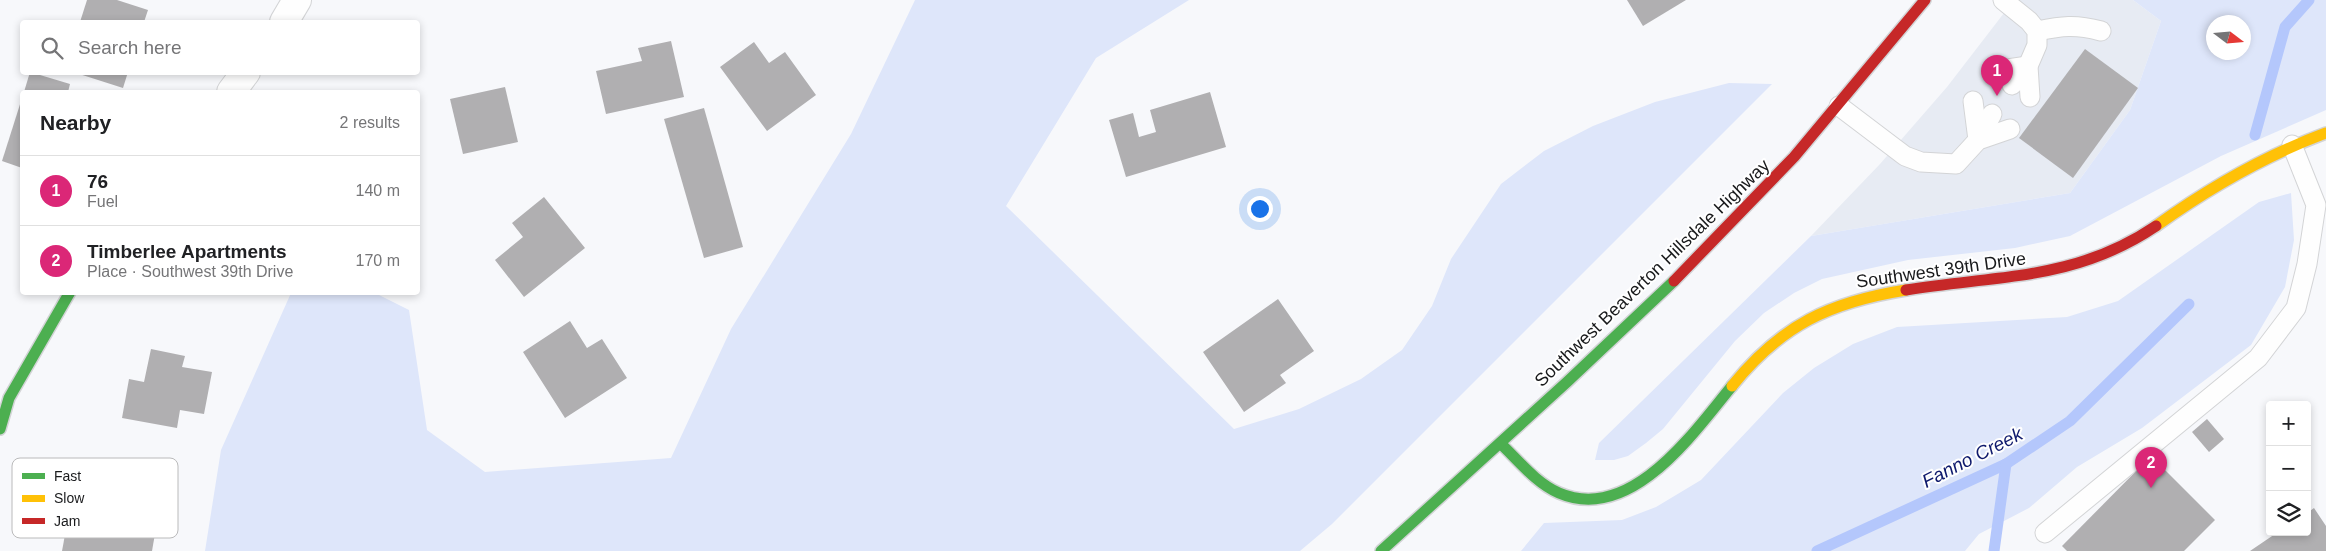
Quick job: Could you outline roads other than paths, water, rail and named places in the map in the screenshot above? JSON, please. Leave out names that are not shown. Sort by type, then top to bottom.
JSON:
[{"type":"street","points":[[285,20],[297,0]]},
{"type":"street","name":"Southwest Beaverton Hillsdale Highway","points":[[1381,551],[1501,444],[1747,208],[1838,106],[1925,0]]},
{"type":"street","points":[[232,90],[244,75]]},
{"type":"street","name":"Southwest 39th Drive","points":[[1501,444],[1555,493],[1583,499],[1603,498],[1623,492],[1646,478],[1686,442],[1758,356],[1778,338],[1817,314],[1866,297],[2037,274],[2069,266],[2126,245],[2204,192],[2292,145],[2326,134]]},
{"type":"street","points":[[0,429],[9,398],[68,295]]},
{"type":"lane","points":[[2003,0],[2029,21],[2036,31],[2037,45],[2028,66],[2012,85]]},
{"type":"lane","points":[[2036,31],[2067,25],[2082,26],[2101,31]]},
{"type":"lane","points":[[1994,71],[2028,66]]},
{"type":"lane","points":[[2028,66],[2030,97]]},
{"type":"lane","points":[[1973,101],[1978,140]]},
{"type":"lane","points":[[1838,106],[1905,156],[1922,162],[1956,164],[1978,140],[1992,114]]},
{"type":"lane","points":[[1978,140],[2010,129]]},
{"type":"lane","points":[[2045,533],[2258,358],[2296,308],[2307,264],[2316,205],[2292,145]]},
{"type":"waterway","name":"Fanno Creek","points":[[2255,135],[2285,27],[2309,0]]},
{"type":"waterway","name":"Fanno Creek","points":[[1817,551],[2006,464],[2070,421],[2189,304]]},
{"type":"waterway","points":[[1994,551],[2006,464]]},
{"type":"place","name":"76","points":[[1997,96]]},
{"type":"place","name":"Timberlee Apartments","points":[[2151,488]]}]
